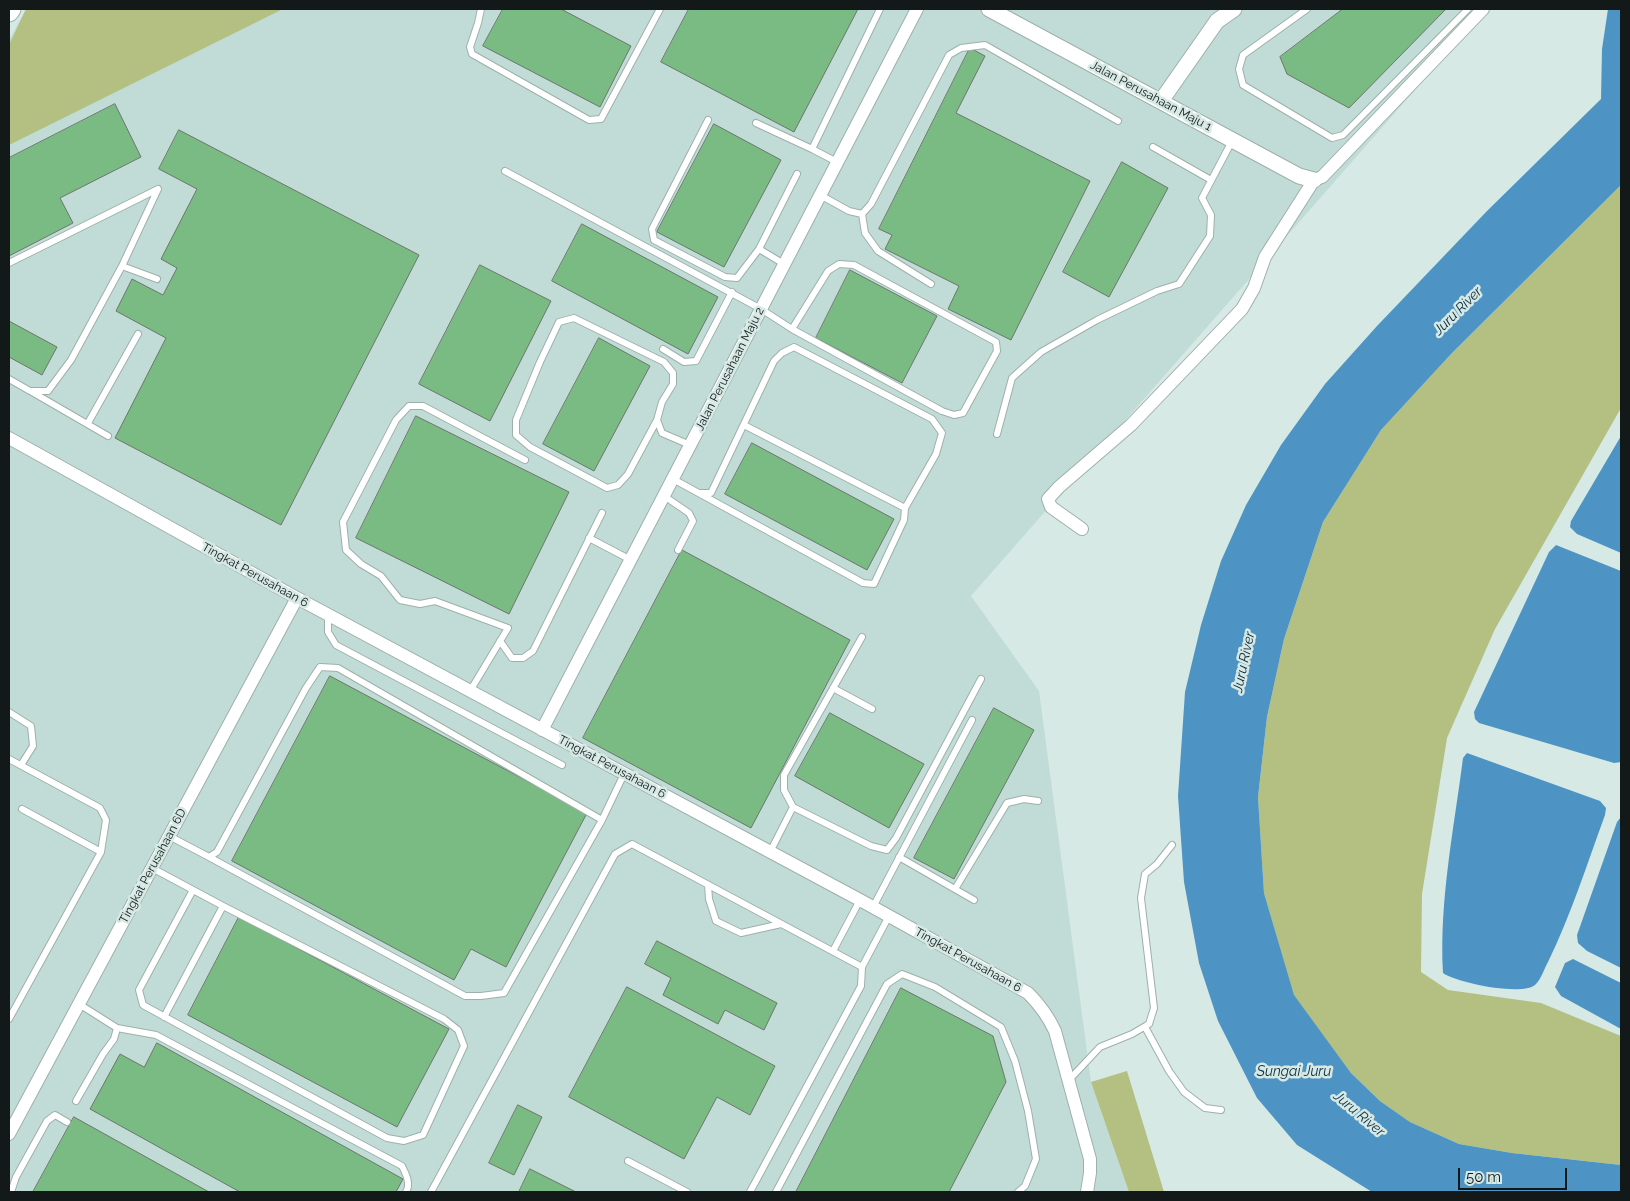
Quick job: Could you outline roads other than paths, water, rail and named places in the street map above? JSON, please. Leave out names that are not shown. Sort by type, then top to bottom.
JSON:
[{"type":"street","name":"Jalan Perusahaan Maju 2","points":[[542,730],[917,9]]},
{"type":"street","name":"Jalan Perusahaan Maju 1","points":[[989,9],[1299,176],[1314,180]]},
{"type":"street","points":[[1161,101],[1217,21],[1234,9]]},
{"type":"street","points":[[1082,529],[1051,507],[1048,499],[1131,425],[1242,309],[1254,288],[1265,257],[1314,180],[1322,177],[1483,9]]},
{"type":"street","name":"Tingkat Perusahaan 6","points":[[9,438],[328,615],[890,916],[1028,993],[1040,1005],[1052,1024],[1090,1159],[1087,1192]]},
{"type":"street","name":"Tingkat Perusahaan 6D","points":[[9,1134],[297,598]]},
{"type":"lane","points":[[481,9],[470,47],[472,54],[589,120],[601,119],[660,9]]},
{"type":"lane","points":[[812,149],[880,9]]},
{"type":"lane","points":[[1307,9],[1243,56],[1239,69],[1243,85],[1332,138],[1343,135],[1468,9]]},
{"type":"lane","points":[[862,214],[871,204],[949,55],[961,48],[985,45],[1118,121]]},
{"type":"lane","points":[[708,120],[652,230],[654,240],[725,277],[737,278],[759,249],[797,174]]},
{"type":"lane","points":[[756,124],[837,162]]},
{"type":"lane","points":[[997,434],[1012,378],[1041,352],[1105,316],[1157,291],[1179,284],[1210,236],[1211,215],[1202,198],[1232,140]]},
{"type":"lane","points":[[1153,147],[1211,180]]},
{"type":"lane","points":[[505,171],[732,292],[761,308],[792,329],[942,411],[954,415],[963,413],[997,351],[996,342],[854,265],[839,264],[828,271],[792,329]]},
{"type":"lane","points":[[9,263],[158,189],[122,266],[71,360],[48,391],[30,391]]},
{"type":"lane","points":[[820,195],[849,211],[862,214]]},
{"type":"lane","points":[[862,214],[865,233],[878,251],[931,284]]},
{"type":"lane","points":[[759,249],[784,264]]},
{"type":"lane","points":[[122,266],[157,279]]},
{"type":"lane","points":[[663,349],[684,362],[696,361],[732,292]]},
{"type":"lane","points":[[657,420],[628,474],[618,486],[607,488],[530,447],[516,435],[516,420],[549,341],[559,322],[574,318],[664,362],[673,373],[673,384],[662,402],[657,420],[662,433],[690,445]]},
{"type":"lane","points":[[88,423],[138,334]]},
{"type":"lane","points":[[673,479],[863,583],[874,584],[904,520],[905,508],[936,454],[942,433],[932,419],[794,348],[782,352],[774,361],[711,493],[700,493]]},
{"type":"lane","points":[[9,379],[108,436]]},
{"type":"lane","points":[[470,691],[508,628],[434,601],[420,604],[400,600],[381,576],[361,564],[346,550],[343,522],[396,420],[409,406],[423,406],[525,460]]},
{"type":"lane","points":[[744,425],[905,508]]},
{"type":"lane","points":[[664,496],[690,513],[693,521],[678,550]]},
{"type":"lane","points":[[500,641],[512,658],[523,658],[533,651],[602,513]]},
{"type":"lane","points":[[589,538],[631,560]]},
{"type":"lane","points":[[328,615],[328,632],[336,645],[562,764]]},
{"type":"lane","points":[[862,637],[784,775],[784,790],[793,807],[871,846],[887,850],[896,838],[981,679]]},
{"type":"lane","points":[[209,857],[217,852],[306,688],[320,667],[338,668],[602,820]]},
{"type":"lane","points":[[833,688],[872,708]]},
{"type":"lane","points":[[9,712],[31,726],[33,746],[21,766]]},
{"type":"lane","points":[[873,907],[972,720]]},
{"type":"lane","points":[[9,759],[100,808],[106,820],[101,852],[9,1019]]},
{"type":"lane","points":[[169,836],[464,996],[504,993],[602,820],[624,774]]},
{"type":"lane","points":[[955,889],[1007,803],[1024,799],[1038,801]]},
{"type":"lane","points":[[770,852],[793,807]]},
{"type":"lane","points":[[22,808],[101,852]]},
{"type":"lane","points":[[431,1192],[615,854],[632,844],[862,967]]},
{"type":"lane","points":[[1068,1081],[1100,1047],[1132,1034],[1149,1024],[1154,1008],[1141,898],[1145,874],[1157,864],[1172,845]]},
{"type":"lane","points":[[899,857],[974,900]]},
{"type":"lane","points":[[152,868],[444,1019],[458,1030],[464,1046],[423,1135],[404,1141],[387,1138],[143,1005],[139,990],[193,890]]},
{"type":"lane","points":[[708,885],[709,899],[716,920],[742,933],[781,924]]},
{"type":"lane","points":[[833,951],[860,900]]},
{"type":"lane","points":[[164,1017],[223,906]]},
{"type":"lane","points":[[750,1192],[861,986],[862,967],[890,916]]},
{"type":"lane","points":[[776,1192],[887,984],[902,974],[934,987],[1001,1027],[1015,1061],[1028,1111],[1036,1159],[1025,1186],[1018,1192]]},
{"type":"lane","points":[[79,1004],[118,1028],[156,1035],[402,1166],[407,1178],[408,1188],[406,1192]]},
{"type":"lane","points":[[1145,1026],[1169,1071],[1184,1092],[1205,1108],[1221,1110]]},
{"type":"lane","points":[[76,1101],[114,1038],[118,1028]]},
{"type":"lane","points":[[11,1192],[16,1177],[47,1120],[55,1115],[67,1122]]},
{"type":"lane","points":[[628,1161],[687,1192]]},
{"type":"water","name":"Sungai Juru","points":[[1608,9],[1621,9],[1621,185],[1452,353],[1381,430],[1323,522],[1284,639],[1267,717],[1258,797],[1264,893],[1294,995],[1351,1073],[1380,1101],[1410,1122],[1459,1144],[1512,1153],[1621,1165],[1621,1192],[1372,1192],[1297,1145],[1257,1098],[1218,1021],[1199,963],[1184,882],[1178,796],[1185,692],[1201,625],[1221,561],[1246,505],[1281,445],[1325,384],[1377,326],[1487,211],[1601,99],[1602,49]]},
{"type":"water","points":[[1621,436],[1621,553],[1577,534],[1570,527],[1571,521]]},
{"type":"water","points":[[1556,545],[1621,571],[1621,762],[1614,763],[1479,723],[1475,719],[1474,712],[1549,552]]},
{"type":"water","points":[[1467,753],[1600,801],[1606,808],[1564,926],[1539,980],[1535,985],[1528,988],[1503,989],[1489,987],[1461,981],[1443,973],[1442,946],[1445,892],[1463,758]]},
{"type":"water","points":[[1621,817],[1621,968],[1587,951],[1578,943],[1577,935],[1617,822]]},
{"type":"water","points":[[1573,959],[1621,983],[1621,1029],[1561,996],[1555,987],[1565,963]]},
{"type":"water label","name":"Juru River","points":[[1458,311]]},
{"type":"water label","name":"Juru River","points":[[1244,662]]},
{"type":"water label","name":"Juru River","points":[[1359,1114]]}]
